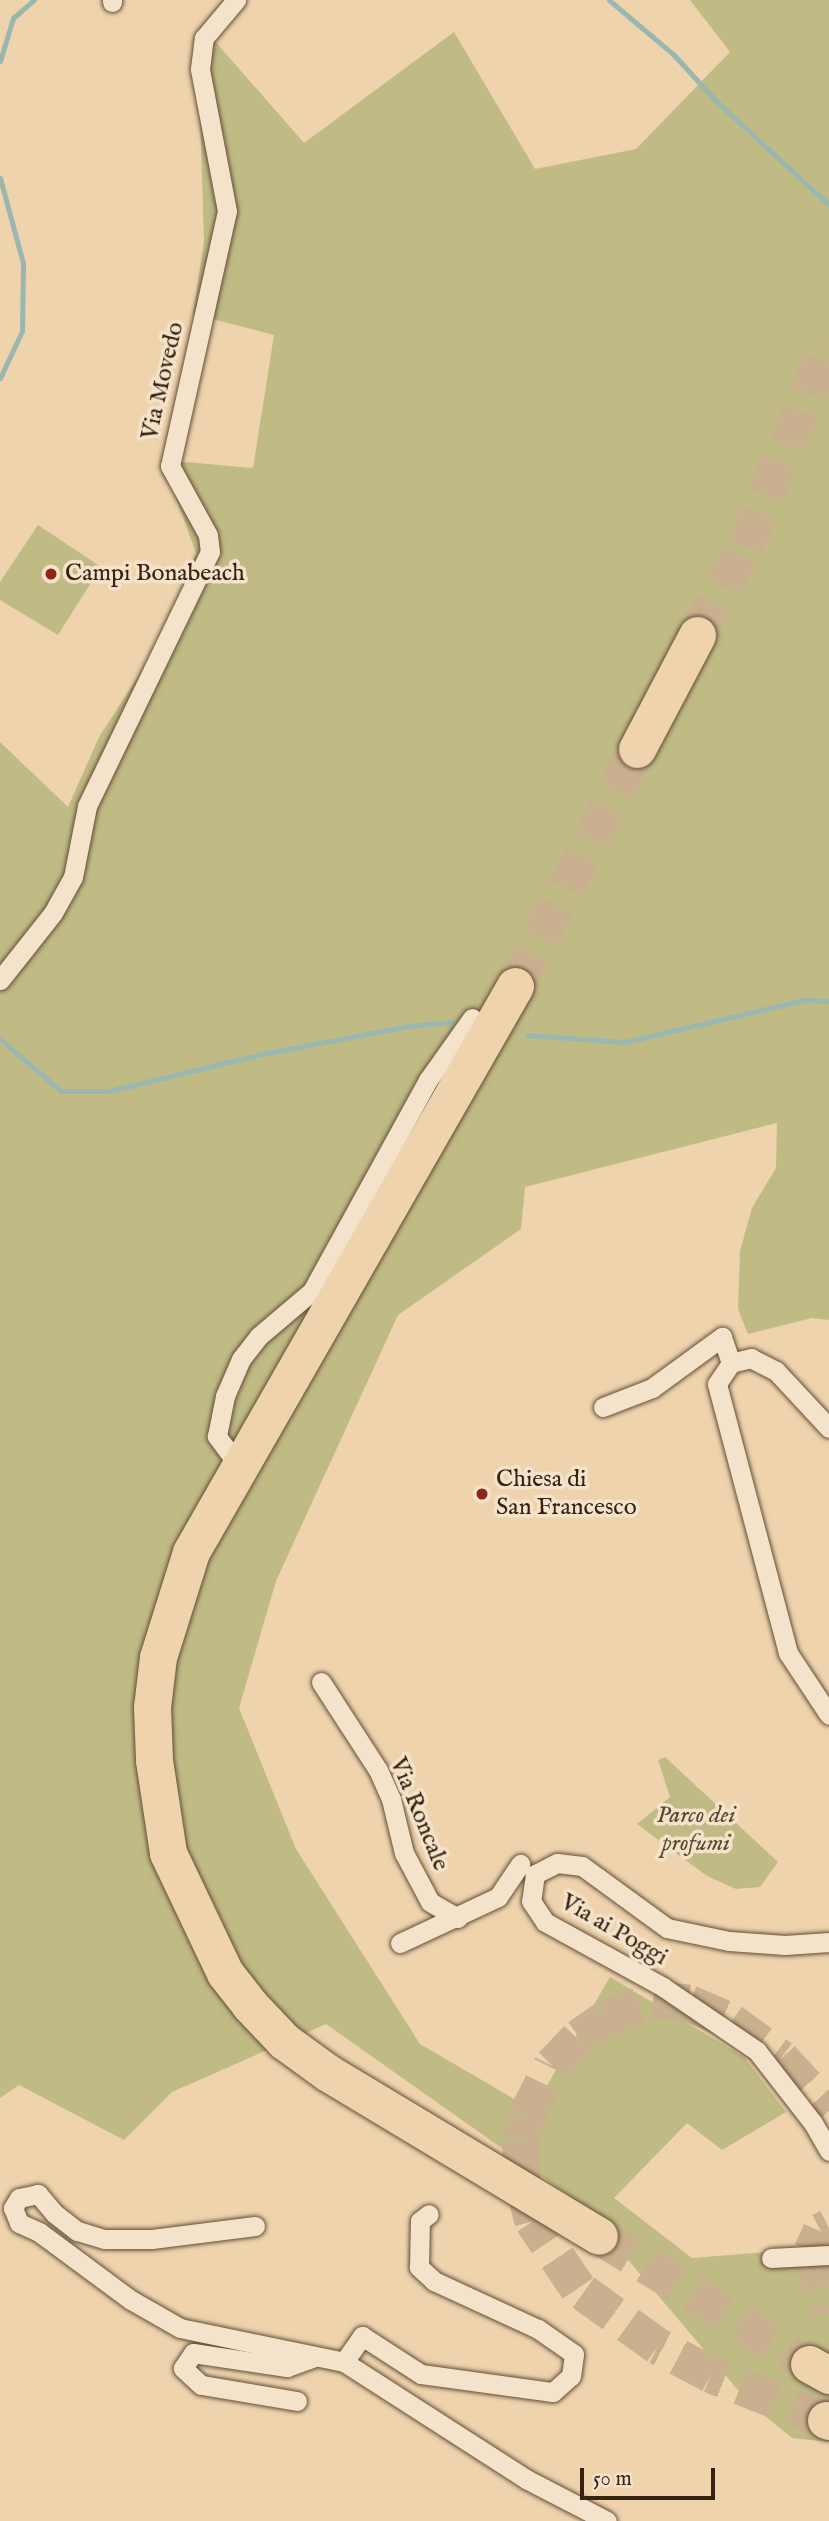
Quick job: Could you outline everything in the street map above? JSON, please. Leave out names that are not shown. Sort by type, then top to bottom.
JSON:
[{"type":"highway","points":[[637,749],[697,635]]},
{"type":"highway","points":[[515,986],[191,1552],[158,1657],[152,1707],[154,1760],[168,1853],[181,1885],[225,1973],[284,2041],[411,2126],[599,2236]]},
{"type":"street","name":"Via Movedo","points":[[0,980],[53,913],[73,877],[87,806],[108,757],[209,552],[208,535],[170,466],[227,211],[200,69],[204,38],[236,0]]},
{"type":"street","points":[[240,1467],[217,1436],[225,1396],[241,1359],[259,1336],[312,1291],[428,1080],[471,1018]]},
{"type":"street","points":[[603,1407],[652,1388],[722,1337],[731,1363]]},
{"type":"street","points":[[829,1428],[776,1371],[751,1358],[731,1363],[717,1384],[788,1653],[829,1715]]},
{"type":"street","name":"Via Roncale","points":[[321,1682],[378,1770],[391,1799],[404,1853],[430,1902],[458,1918]]},
{"type":"street","name":"Via ai Poggi","points":[[829,1942],[785,1945],[729,1941],[667,1928],[582,1866],[557,1863],[536,1874],[533,1886],[531,1901],[545,1922],[663,1987],[757,2051],[813,2123],[829,2151]]},
{"type":"street","points":[[400,1943],[498,1897],[516,1872],[533,1886]]},
{"type":"street","points":[[255,2226],[152,2239],[104,2239],[77,2231],[54,2213],[38,2194],[19,2198],[13,2208],[19,2223],[39,2232],[131,2300],[180,2328],[344,2362],[526,2479],[607,2521]]},
{"type":"street","points":[[344,2362],[362,2336],[421,2374],[553,2392],[571,2376],[573,2354],[538,2329],[434,2281],[419,2267],[419,2221],[429,2214]]},
{"type":"street","points":[[771,2258],[829,2255]]},
{"type":"street","points":[[297,2401],[201,2385],[183,2368],[193,2353],[287,2367],[316,2356]]},
{"type":"green space","points":[[690,0],[829,0],[829,1320],[812,1318],[748,1334],[738,1309],[740,1251],[752,1208],[776,1168],[777,1123],[525,1187],[521,1229],[398,1315],[276,1581],[239,1708],[296,1849],[420,2044],[533,2110],[610,1977],[744,2057],[786,2112],[722,2150],[687,2123],[614,2198],[692,2258],[829,2247],[829,2442],[792,2438],[748,2402],[581,2204],[326,2024],[172,2092],[124,2140],[19,2085],[0,2098],[0,742],[68,807],[99,737],[146,664],[180,598],[196,553],[162,460],[253,468],[274,335],[193,314],[204,241],[200,113],[213,39],[304,143],[454,32],[535,169],[636,149],[730,52]]},
{"type":"green space","name":"Campi Bonabeach","points":[[38,525],[101,567],[58,635],[0,600],[0,582]]},
{"type":"green space","name":"Parco dei profumi","points":[[665,1757],[778,1862],[760,1887],[736,1889],[707,1876],[637,1824],[670,1797],[658,1760]]},
{"type":"waterway","points":[[0,61],[13,18],[34,0]]},
{"type":"waterway","points":[[609,0],[674,55],[716,101],[829,205]]},
{"type":"waterway","points":[[0,178],[23,263],[22,331],[0,378]]},
{"type":"waterway","points":[[528,1035],[625,1042],[804,1000],[829,1001]]},
{"type":"waterway","points":[[0,1039],[61,1091],[109,1091],[262,1054],[409,1026],[452,1022]]},
{"type":"tunnel","points":[[697,635],[745,546],[829,341]]},
{"type":"tunnel","points":[[515,986],[637,749]]},
{"type":"tunnel","points":[[826,2420],[711,2374],[658,2346],[578,2288],[533,2221],[522,2179],[521,2141],[526,2116],[552,2065],[579,2037],[605,2019],[653,1999],[689,2003],[731,2021],[781,2058],[829,2110]]},
{"type":"tunnel","points":[[829,2227],[821,2231],[812,2251],[829,2311]]},
{"type":"tunnel","points":[[599,2236],[809,2364]]},
{"type":"place","name":"Campi Bonabeach","points":[[51,574]]},
{"type":"place","name":"Chiesa di San Francesco","points":[[482,1494]]}]
